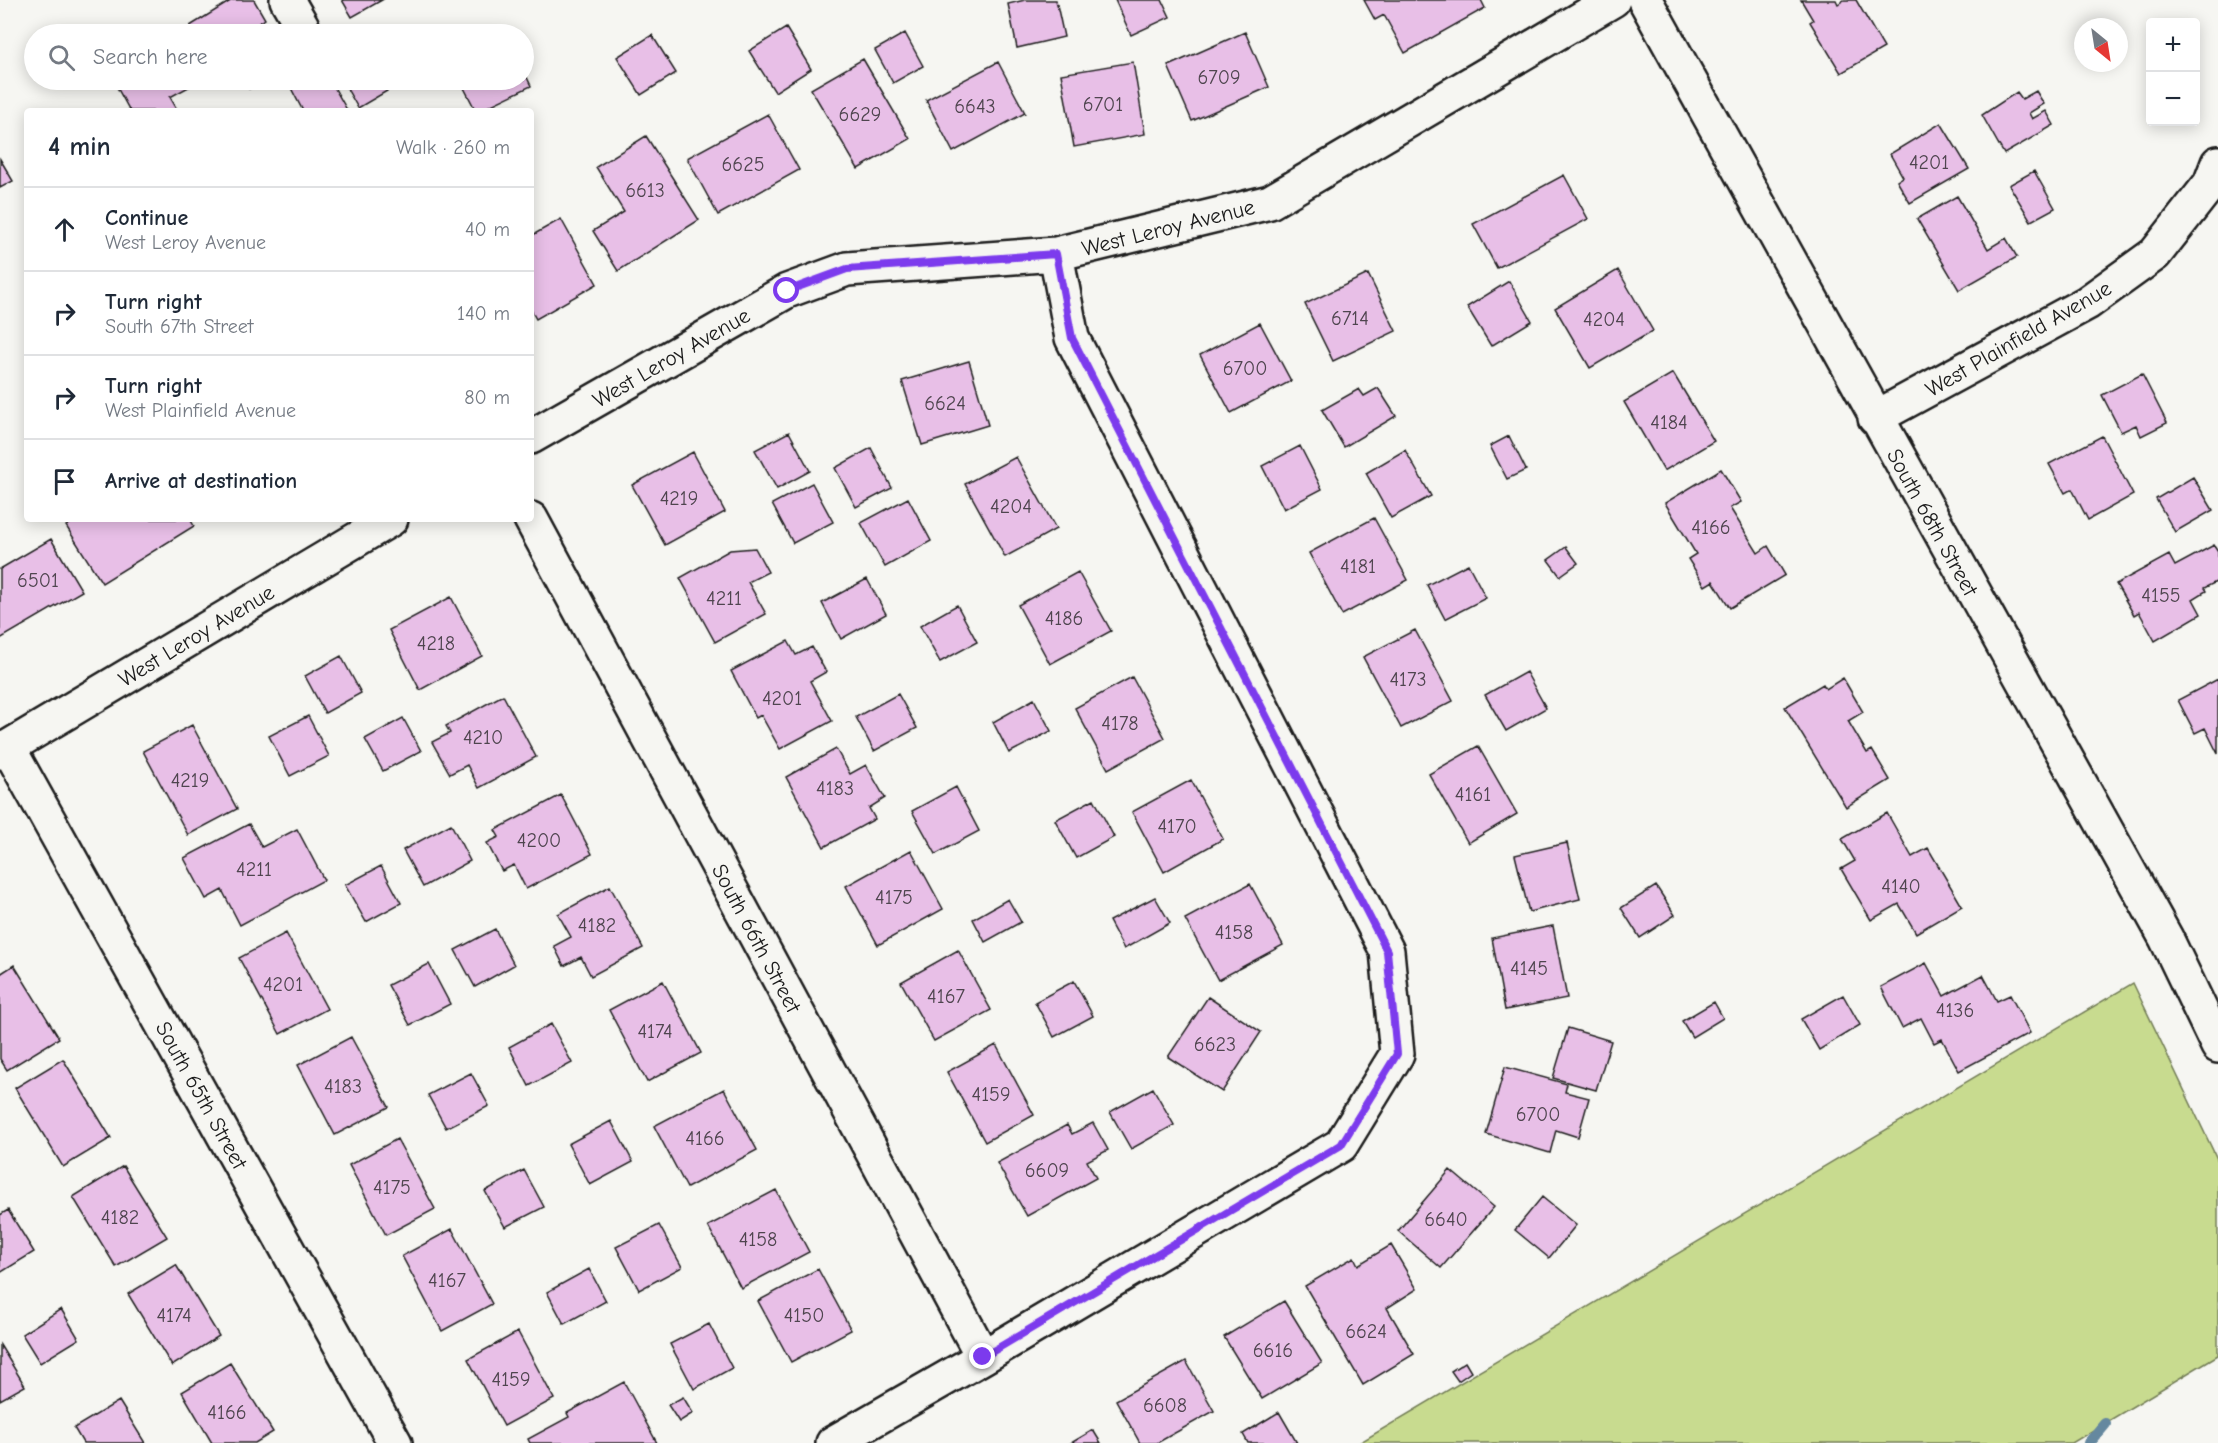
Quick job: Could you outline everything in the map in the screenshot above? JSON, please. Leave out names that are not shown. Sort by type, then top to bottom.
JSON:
[{"type":"street","name":"West Leroy Avenue","points":[[534,435],[787,291],[847,269],[1056,254],[1270,202],[1613,0]]},
{"type":"street","name":"South 68th Street","points":[[1645,0],[1875,418],[2166,938],[2218,1046]]},
{"type":"street","name":"West Plainfield Avenue","points":[[1875,418],[2087,303],[2155,254],[2210,184],[2218,163]]},
{"type":"street","points":[[833,1443],[1341,1145],[1397,1054],[1387,951],[1072,338],[1056,254]]},
{"type":"street","name":"West Leroy Avenue","points":[[4,749],[387,522]]},
{"type":"street","name":"South 66th Street","points":[[533,522],[983,1357]]},
{"type":"street","name":"South 65th Street","points":[[4,749],[395,1443]]},
{"type":"green space","points":[[2133,983],[2218,1161],[2218,1355],[2072,1443],[1359,1443]]},
{"type":"building","points":[[232,0],[254,0],[265,19],[258,24],[193,24]]},
{"type":"building","points":[[342,0],[382,0],[352,17]]},
{"type":"building","points":[[1025,0],[1056,0],[1064,37],[1017,48],[1008,4]]},
{"type":"building","points":[[1115,0],[1162,0],[1170,17],[1131,35]]},
{"type":"building","points":[[1364,0],[1481,0],[1485,8],[1405,53],[1384,15],[1375,20]]},
{"type":"building","points":[[1801,0],[1836,0],[1838,4],[1844,0],[1856,0],[1884,48],[1841,73],[1810,22],[1813,20]]},
{"type":"building","points":[[786,28],[811,69],[775,92],[749,51]]},
{"type":"building","points":[[1245,32],[1269,87],[1192,121],[1168,66]]},
{"type":"building","points":[[905,33],[923,66],[893,83],[875,50]]},
{"type":"building","points":[[652,35],[676,73],[641,95],[617,57]]},
{"type":"building","points":[[863,59],[910,139],[858,169],[811,89]]},
{"type":"building","points":[[998,62],[1025,113],[953,152],[926,100]]},
{"type":"building","points":[[1133,62],[1145,134],[1074,147],[1061,74]]},
{"type":"building","points":[[118,90],[183,90],[170,97],[176,108],[128,108]]},
{"type":"building","points":[[292,90],[336,90],[346,108],[301,108]]},
{"type":"building","points":[[348,90],[387,91],[358,108]]},
{"type":"building","points":[[465,90],[523,90],[485,108],[474,108]]},
{"type":"building","points":[[2036,91],[2044,104],[2029,113],[2032,119],[2046,111],[2054,125],[2004,154],[1982,115],[2017,92],[2022,99]]},
{"type":"building","points":[[768,114],[799,170],[718,215],[687,158]]},
{"type":"building","points":[[1941,123],[1969,169],[1910,203],[1897,181],[1903,177],[1890,154]]},
{"type":"building","points":[[646,136],[699,220],[618,271],[593,231],[624,212],[596,167]]},
{"type":"building","points":[[0,159],[13,181],[0,188]]},
{"type":"building","points":[[2034,171],[2055,208],[2031,221],[2009,185]]},
{"type":"building","points":[[1564,175],[1588,219],[1497,268],[1473,224]]},
{"type":"building","points":[[1957,196],[1988,249],[2006,238],[2017,257],[1959,290],[1917,219]]},
{"type":"building","points":[[561,219],[597,284],[536,319],[534,315],[534,234]]},
{"type":"building","points":[[1618,270],[1653,331],[1590,368],[1555,308]]},
{"type":"building","points":[[1368,274],[1396,331],[1333,361],[1305,304]]},
{"type":"building","points":[[1509,281],[1532,321],[1491,346],[1467,307]]},
{"type":"building","points":[[1260,323],[1291,381],[1231,413],[1200,355]]},
{"type":"building","points":[[969,361],[988,425],[922,445],[902,381]]},
{"type":"building","points":[[1673,373],[1714,441],[1664,471],[1624,402]]},
{"type":"building","points":[[2142,374],[2167,423],[2141,436],[2136,425],[2121,432],[2102,395]]},
{"type":"building","points":[[1378,388],[1396,416],[1344,447],[1322,410],[1359,389],[1364,396]]},
{"type":"building","points":[[789,432],[810,471],[777,489],[755,450]]},
{"type":"building","points":[[1509,436],[1526,470],[1507,479],[1490,446]]},
{"type":"building","points":[[2102,436],[2133,495],[2088,520],[2072,489],[2065,493],[2049,464]]},
{"type":"building","points":[[1300,446],[1322,489],[1284,509],[1262,466]]},
{"type":"building","points":[[871,448],[892,488],[856,507],[835,468]]},
{"type":"building","points":[[1405,450],[1431,496],[1391,518],[1366,473]]},
{"type":"building","points":[[693,452],[725,512],[665,545],[632,485]]},
{"type":"building","points":[[1016,457],[1056,529],[1005,557],[965,484]]},
{"type":"building","points":[[1721,469],[1741,502],[1730,508],[1758,553],[1768,546],[1785,575],[1730,608],[1713,581],[1705,586],[1688,559],[1696,554],[1665,503]]},
{"type":"building","points":[[2193,477],[2213,510],[2175,532],[2156,499]]},
{"type":"building","points":[[812,483],[833,522],[793,543],[772,504]]},
{"type":"building","points":[[908,498],[931,541],[885,567],[861,523]]},
{"type":"building","points":[[1374,518],[1408,580],[1342,615],[1309,553]]},
{"type":"building","points":[[72,522],[192,522],[194,526],[102,583],[66,526]]},
{"type":"building","points":[[51,539],[82,591],[0,639],[0,569]]},
{"type":"building","points":[[2214,545],[2218,551],[2218,581],[2204,588],[2206,591],[2193,599],[2201,614],[2155,641],[2139,612],[2134,615],[2116,584],[2169,555],[2175,566]]},
{"type":"building","points":[[1566,547],[1578,563],[1560,576],[1548,560]]},
{"type":"building","points":[[755,548],[768,572],[748,582],[766,614],[715,642],[680,578],[730,550]]},
{"type":"building","points":[[1468,564],[1486,598],[1445,619],[1427,585]]},
{"type":"building","points":[[1078,572],[1111,631],[1050,664],[1018,605]]},
{"type":"building","points":[[867,579],[886,614],[841,639],[822,603]]},
{"type":"building","points":[[451,597],[482,656],[420,690],[389,630]]},
{"type":"building","points":[[957,605],[977,642],[940,662],[920,626]]},
{"type":"building","points":[[1415,630],[1453,701],[1401,728],[1363,657]]},
{"type":"building","points":[[788,641],[796,655],[812,647],[826,672],[810,681],[832,721],[780,749],[761,715],[756,718],[731,671]]},
{"type":"building","points":[[341,656],[361,693],[325,713],[305,676]]},
{"type":"building","points":[[1526,672],[1546,708],[1506,731],[1485,695]]},
{"type":"building","points":[[1132,677],[1165,738],[1108,769],[1075,708]]},
{"type":"building","points":[[1843,678],[1863,712],[1848,721],[1867,753],[1872,750],[1890,780],[1846,807],[1785,707],[1823,684],[1826,689]]},
{"type":"building","points":[[2218,679],[2218,754],[2205,728],[2195,733],[2178,700]]},
{"type":"building","points":[[898,694],[917,728],[874,751],[856,717]]},
{"type":"building","points":[[503,695],[536,757],[479,788],[467,765],[450,774],[432,742],[450,733],[446,726]]},
{"type":"building","points":[[1034,699],[1051,731],[1009,753],[993,722]]},
{"type":"building","points":[[308,716],[329,756],[290,776],[269,736]]},
{"type":"building","points":[[403,718],[421,751],[383,771],[365,739]]},
{"type":"building","points":[[192,725],[237,809],[188,835],[143,751]]},
{"type":"building","points":[[1478,746],[1517,814],[1468,843],[1429,774]]},
{"type":"building","points":[[836,749],[850,774],[866,765],[885,798],[869,808],[875,819],[824,847],[786,777]]},
{"type":"building","points":[[1191,780],[1223,839],[1164,872],[1132,812]]},
{"type":"building","points":[[956,787],[979,831],[936,854],[912,811]]},
{"type":"building","points":[[561,795],[592,854],[526,889],[514,865],[502,871],[487,843],[499,837],[495,830]]},
{"type":"building","points":[[1094,799],[1114,837],[1076,858],[1055,820]]},
{"type":"building","points":[[1887,813],[1912,857],[1928,848],[1962,906],[1916,933],[1899,904],[1871,920],[1841,869],[1855,861],[1842,839]]},
{"type":"building","points":[[249,824],[262,847],[297,829],[324,880],[240,925],[222,890],[206,899],[184,858]]},
{"type":"building","points":[[451,824],[470,861],[423,887],[403,850]]},
{"type":"building","points":[[1567,843],[1580,899],[1529,912],[1515,855]]},
{"type":"building","points":[[911,850],[943,909],[878,945],[846,886]]},
{"type":"building","points":[[381,866],[401,903],[366,922],[345,885]]},
{"type":"building","points":[[1250,884],[1283,945],[1218,980],[1185,919]]},
{"type":"building","points":[[610,886],[643,948],[591,976],[581,957],[564,966],[554,946],[571,937],[558,914]]},
{"type":"building","points":[[1656,886],[1675,915],[1640,938],[1621,908]]},
{"type":"building","points":[[1155,897],[1170,923],[1124,949],[1109,921]]},
{"type":"building","points":[[1008,899],[1021,922],[985,942],[973,919]]},
{"type":"building","points":[[1553,926],[1567,998],[1505,1010],[1492,938]]},
{"type":"building","points":[[495,929],[514,965],[475,987],[455,950]]},
{"type":"building","points":[[286,933],[327,1009],[280,1034],[239,958]]},
{"type":"building","points":[[958,950],[991,1010],[934,1041],[901,982]]},
{"type":"building","points":[[1926,963],[1944,996],[1983,975],[1997,1001],[2010,995],[2030,1033],[1959,1071],[1942,1039],[1934,1043],[1921,1018],[1902,1028],[1881,987]]},
{"type":"building","points":[[429,964],[450,1004],[410,1025],[388,985]]},
{"type":"building","points":[[14,965],[59,1038],[7,1070],[0,1059],[0,974]]},
{"type":"building","points":[[663,981],[701,1053],[647,1082],[609,1010]]},
{"type":"building","points":[[1074,981],[1093,1016],[1054,1037],[1035,1002]]},
{"type":"building","points":[[1843,995],[1860,1025],[1819,1050],[1801,1019]]},
{"type":"building","points":[[1208,997],[1261,1032],[1222,1092],[1168,1057]]},
{"type":"building","points":[[1714,1002],[1723,1018],[1692,1037],[1682,1021]]},
{"type":"building","points":[[551,1024],[572,1063],[529,1086],[509,1047]]},
{"type":"building","points":[[1568,1028],[1611,1041],[1596,1090],[1553,1078]]},
{"type":"building","points":[[351,1037],[389,1107],[335,1135],[298,1065]]},
{"type":"building","points":[[996,1045],[1034,1115],[985,1142],[947,1072]]},
{"type":"building","points":[[63,1059],[111,1138],[63,1167],[15,1088]]},
{"type":"building","points":[[1505,1067],[1567,1084],[1565,1092],[1589,1098],[1578,1137],[1556,1130],[1550,1153],[1486,1134]]},
{"type":"building","points":[[471,1073],[489,1106],[446,1128],[428,1095]]},
{"type":"building","points":[[1153,1088],[1174,1125],[1131,1149],[1110,1112]]},
{"type":"building","points":[[724,1089],[757,1150],[687,1188],[654,1126]]},
{"type":"building","points":[[611,1121],[633,1162],[590,1185],[568,1144]]},
{"type":"building","points":[[1093,1123],[1108,1150],[1087,1161],[1096,1178],[1027,1216],[997,1163],[1067,1125],[1072,1134]]},
{"type":"building","points":[[397,1139],[435,1209],[386,1235],[349,1165]]},
{"type":"building","points":[[123,1166],[167,1237],[116,1267],[73,1197]]},
{"type":"building","points":[[524,1170],[544,1207],[505,1227],[485,1191]]},
{"type":"building","points":[[1450,1170],[1494,1207],[1441,1268],[1398,1231]]},
{"type":"building","points":[[776,1190],[809,1252],[741,1288],[708,1226]]},
{"type":"building","points":[[1542,1197],[1576,1225],[1549,1258],[1515,1230]]},
{"type":"building","points":[[8,1210],[34,1252],[0,1273],[0,1215]]},
{"type":"building","points":[[659,1225],[682,1267],[639,1290],[616,1247]]},
{"type":"building","points":[[452,1229],[492,1304],[442,1331],[402,1256]]},
{"type":"building","points":[[1391,1245],[1417,1289],[1387,1308],[1414,1354],[1363,1385],[1305,1286],[1354,1257],[1358,1265]]},
{"type":"building","points":[[176,1265],[219,1336],[172,1366],[128,1294]]},
{"type":"building","points":[[589,1269],[606,1301],[564,1324],[547,1292]]},
{"type":"building","points":[[818,1269],[851,1330],[791,1362],[758,1301]]},
{"type":"building","points":[[1284,1301],[1322,1363],[1262,1399],[1224,1337]]},
{"type":"building","points":[[61,1309],[79,1339],[40,1363],[22,1334]]},
{"type":"building","points":[[709,1324],[732,1368],[694,1389],[670,1344]]},
{"type":"building","points":[[518,1332],[554,1399],[504,1426],[468,1359]]},
{"type":"building","points":[[0,1345],[25,1386],[0,1400]]},
{"type":"building","points":[[1186,1361],[1214,1411],[1157,1443],[1140,1443],[1116,1400]]},
{"type":"building","points":[[1465,1362],[1471,1372],[1458,1381],[1451,1371]]},
{"type":"building","points":[[230,1363],[273,1432],[255,1443],[212,1443],[182,1392]]},
{"type":"building","points":[[624,1382],[657,1443],[530,1443],[528,1439],[569,1417],[567,1413]]},
{"type":"building","points":[[683,1397],[693,1413],[679,1422],[668,1405]]},
{"type":"building","points":[[119,1401],[145,1443],[83,1443],[74,1428]]},
{"type":"building","points":[[1279,1412],[1297,1443],[1248,1443],[1243,1434]]},
{"type":"building","points":[[1093,1430],[1101,1443],[1071,1443]]},
{"type":"waterway","points":[[2089,1443],[2105,1424]]},
{"type":"route","points":[[787,291],[847,269],[1056,254],[1072,338],[1387,951],[1397,1054],[1341,1145],[983,1357]]}]
